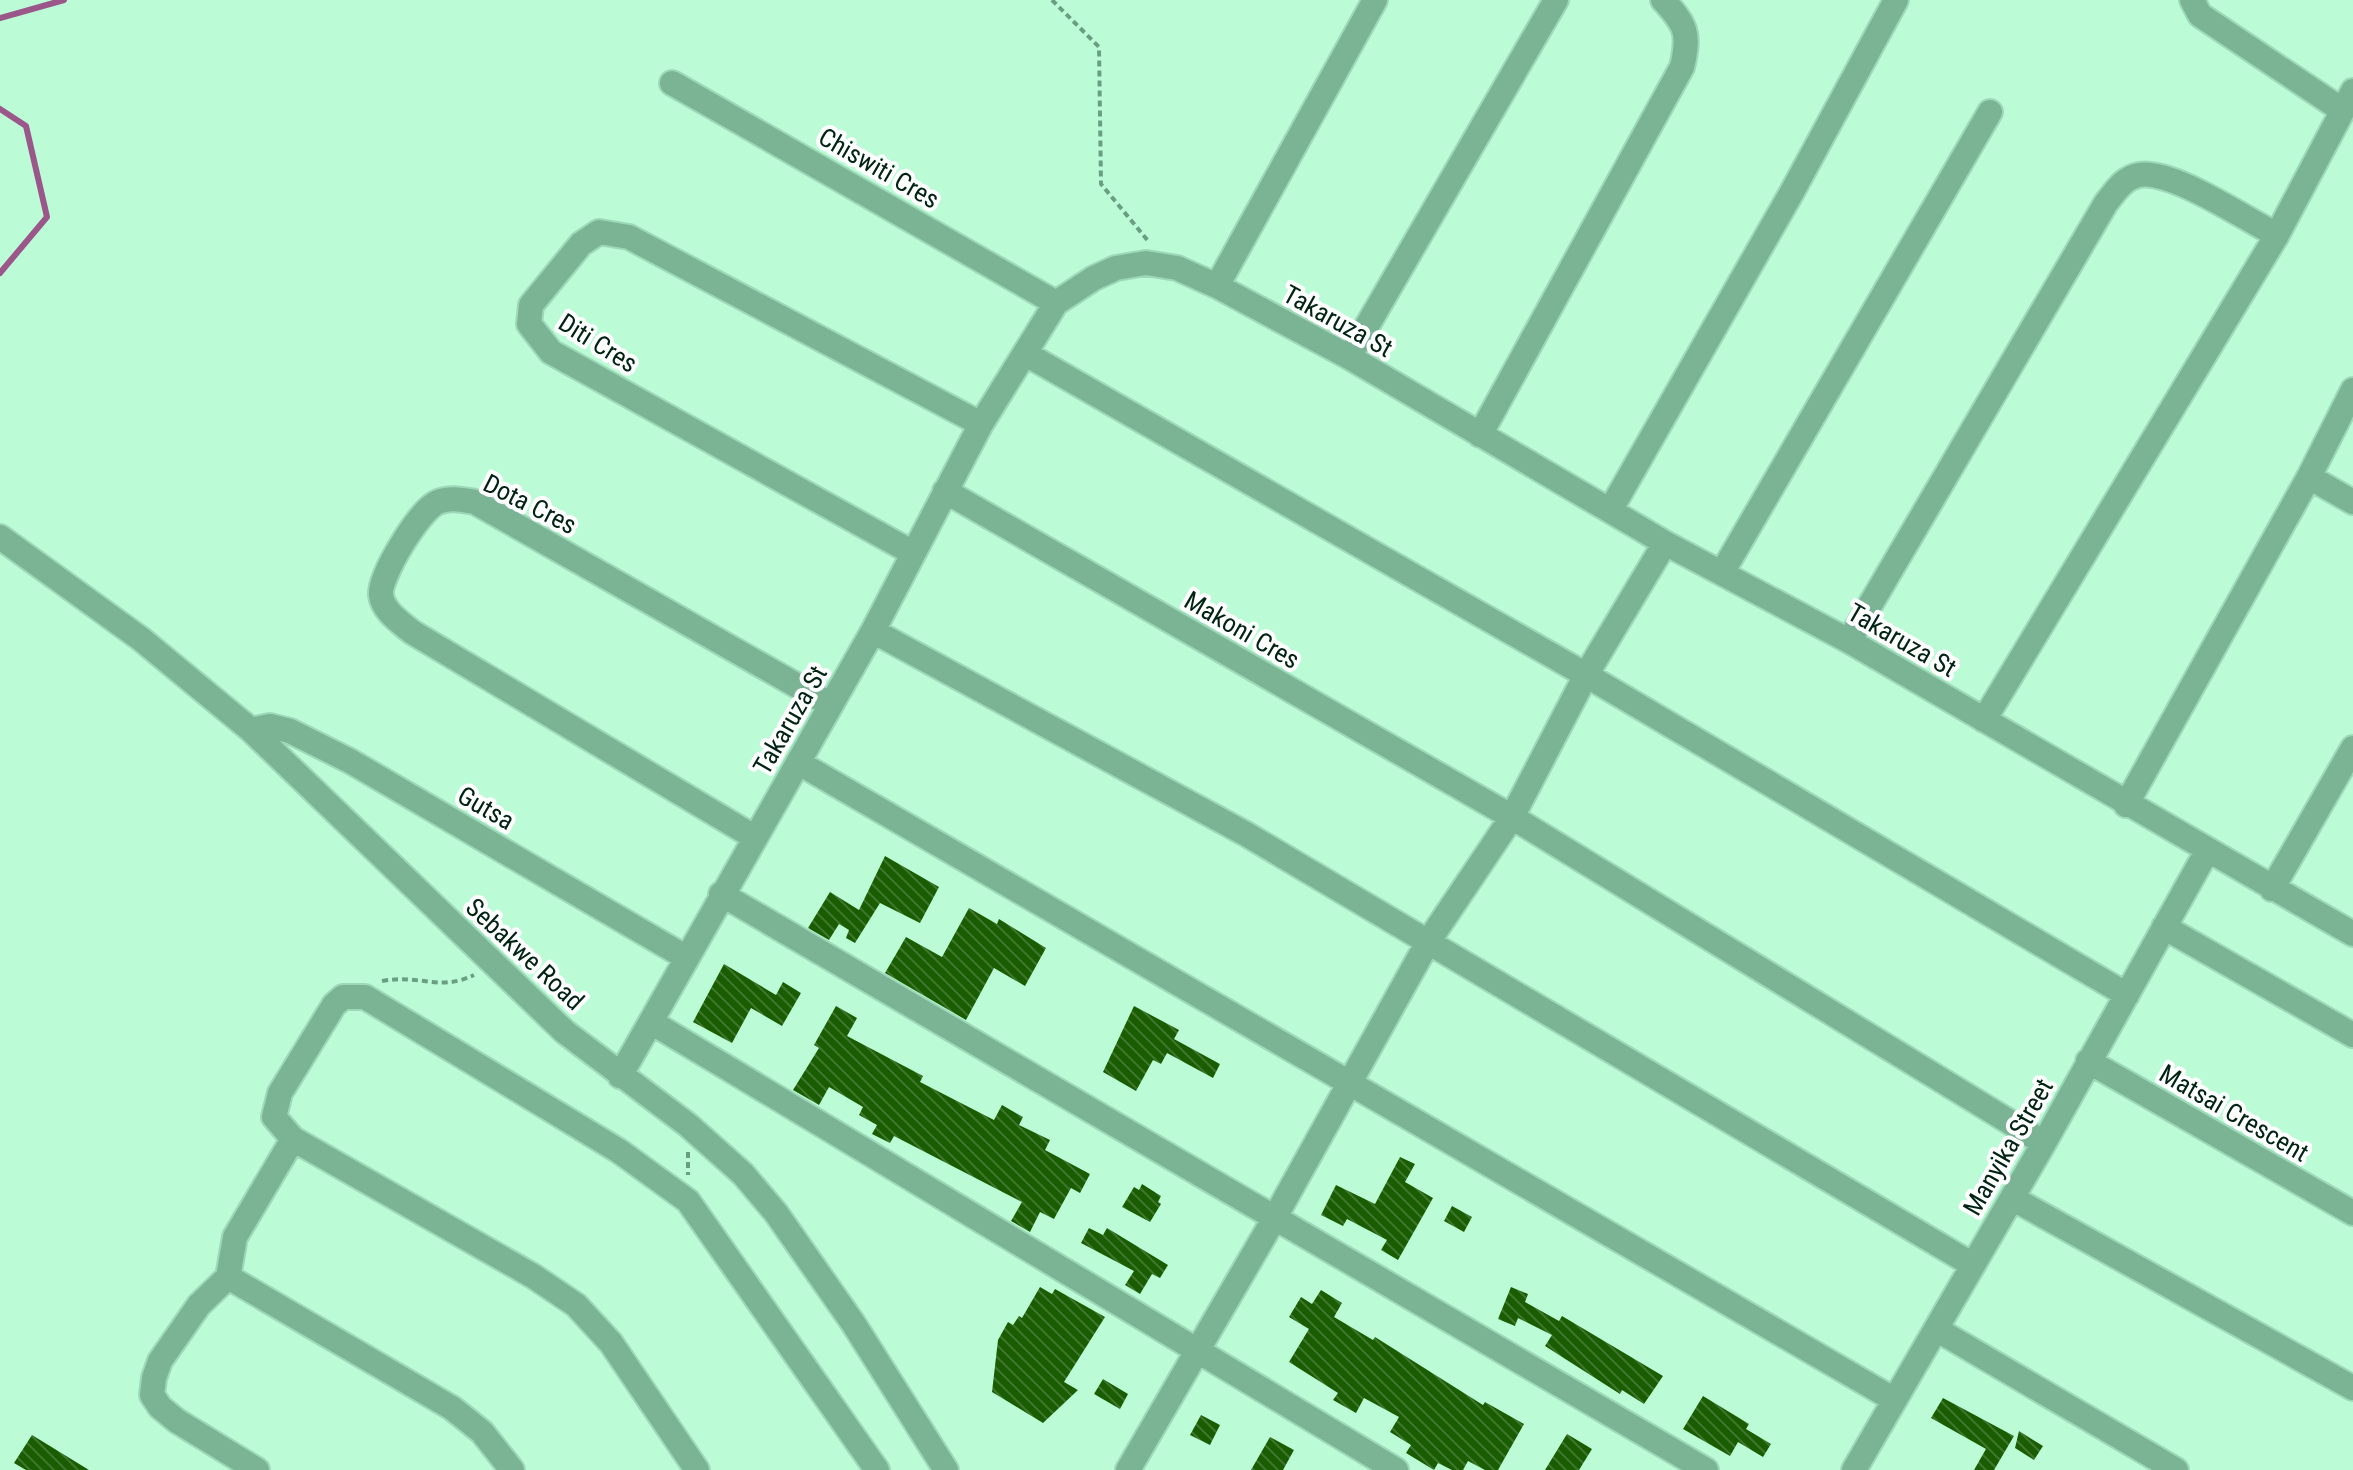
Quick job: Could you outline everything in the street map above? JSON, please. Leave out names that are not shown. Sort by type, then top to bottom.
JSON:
[{"type":"street","points":[[1217,286],[1375,0]]},
{"type":"street","points":[[1349,357],[1556,0]]},
{"type":"street","points":[[1480,435],[1682,67],[1687,45],[1684,22],[1663,0]]},
{"type":"street","points":[[1611,509],[1784,205],[1896,0]]},
{"type":"street","points":[[1984,720],[2277,235],[2348,100],[2200,15],[2192,0]]},
{"type":"street","name":"Chiswiti Cres","points":[[672,83],[1056,303]]},
{"type":"street","points":[[1723,571],[1990,112]]},
{"type":"street","points":[[1849,641],[2106,203],[2122,183],[2136,175],[2168,179],[2277,235]]},
{"type":"street","name":"Diti Cres","points":[[913,553],[551,352],[529,324],[531,305],[581,244],[599,232],[629,237],[981,424]]},
{"type":"street","name":"Takaruza St","points":[[620,1076],[873,631],[981,424],[1056,303],[1076,288],[1116,268],[1146,263],[1177,268],[1217,286],[1349,357],[1665,543],[1723,571],[1849,641],[2126,805],[2353,934]]},
{"type":"street","points":[[1026,354],[1586,675],[2127,995]]},
{"type":"street","points":[[2126,805],[2309,477],[2353,390]]},
{"type":"street","points":[[2309,477],[2353,502]]},
{"type":"street","name":"Makoni Cres","points":[[945,491],[1512,817],[2044,1143]]},
{"type":"street","name":"Dota Cres","points":[[754,837],[412,632],[390,613],[381,597],[382,578],[424,513],[437,502],[453,499],[475,502],[831,705]]},
{"type":"street","name":"Sebakwe Road","points":[[0,537],[141,639],[251,730],[584,1048],[688,1125],[743,1174],[776,1213],[853,1323],[946,1470]]},
{"type":"street","points":[[1128,1470],[1274,1219],[1428,942],[1512,817],[1586,675],[1665,543]]},
{"type":"street","points":[[873,631],[1246,834],[1973,1265]]},
{"type":"street","name":"Gutsa","points":[[251,730],[270,726],[290,731],[339,755],[687,958]]},
{"type":"street","points":[[2272,889],[2353,748]]},
{"type":"street","points":[[799,763],[1893,1399]]},
{"type":"street","name":"Manyika Street","points":[[1859,1468],[1893,1399],[2044,1143],[2207,851]]},
{"type":"street","points":[[721,894],[1706,1470]]},
{"type":"street","points":[[2164,927],[2353,1035]]},
{"type":"street","points":[[697,1470],[611,1343],[576,1305],[533,1276],[293,1139],[274,1117],[280,1093],[334,1005],[343,997],[365,997],[619,1151],[688,1201],[877,1470]]},
{"type":"street","points":[[651,1022],[1396,1470]]},
{"type":"street","name":"Matsai Crescent","points":[[2088,1061],[2353,1213]]},
{"type":"street","points":[[257,1470],[177,1421],[152,1395],[160,1361],[199,1305],[228,1277],[235,1237],[293,1139]]},
{"type":"street","points":[[2012,1198],[2353,1388]]},
{"type":"street","points":[[228,1277],[452,1408],[482,1432],[512,1470]]},
{"type":"street","points":[[1936,1329],[2176,1470]]},
{"type":"path","points":[[1052,0],[1099,47],[1101,184],[1133,226],[1177,268]]},
{"type":"path","points":[[365,997],[371,983],[406,977],[452,985],[494,965]]},
{"type":"path","points":[[688,1125],[688,1201]]},
{"type":"building","points":[[885,856],[939,887],[920,923],[880,903],[855,943],[846,938],[849,930],[839,924],[829,940],[808,928],[830,892],[859,910]]},
{"type":"building","points":[[969,908],[997,924],[999,919],[1046,948],[1025,986],[994,968],[966,1020],[885,973],[906,937],[942,957]]},
{"type":"building","points":[[724,964],[776,995],[783,982],[801,993],[782,1026],[751,1008],[732,1043],[693,1022]]},
{"type":"building","points":[[836,1006],[857,1018],[847,1036],[923,1076],[920,1082],[994,1120],[1002,1105],[1023,1117],[1019,1125],[1050,1140],[1045,1150],[1090,1174],[1080,1193],[1071,1188],[1054,1219],[1040,1212],[1030,1232],[1011,1221],[1022,1202],[894,1136],[890,1143],[872,1134],[877,1125],[859,1115],[863,1107],[829,1087],[819,1105],[793,1090],[819,1048],[814,1045]]},
{"type":"building","points":[[1134,1006],[1179,1030],[1174,1039],[1220,1064],[1213,1078],[1167,1053],[1161,1064],[1153,1060],[1136,1091],[1103,1072]]},
{"type":"building","points":[[1400,1157],[1415,1164],[1405,1182],[1433,1198],[1398,1260],[1381,1250],[1387,1240],[1347,1219],[1343,1226],[1321,1215],[1336,1185],[1375,1204]]},
{"type":"building","points":[[1142,1184],[1161,1196],[1158,1202],[1161,1204],[1150,1222],[1122,1207],[1134,1187],[1139,1190]]},
{"type":"building","points":[[1452,1206],[1472,1217],[1464,1232],[1444,1221]]},
{"type":"building","points":[[1089,1228],[1103,1235],[1107,1228],[1168,1265],[1160,1278],[1152,1274],[1140,1294],[1125,1285],[1134,1271],[1081,1243]]},
{"type":"building","points":[[1040,1287],[1052,1294],[1055,1289],[1105,1317],[1064,1382],[1078,1390],[1043,1423],[992,1392],[998,1340],[1008,1322],[1013,1325],[1019,1316],[1022,1318]]},
{"type":"building","points":[[1511,1287],[1528,1294],[1525,1302],[1559,1321],[1562,1316],[1663,1376],[1644,1404],[1622,1390],[1620,1394],[1545,1346],[1552,1335],[1518,1318],[1515,1326],[1498,1319]]},
{"type":"building","points":[[1321,1290],[1342,1303],[1334,1317],[1373,1340],[1375,1337],[1483,1405],[1485,1402],[1524,1424],[1498,1470],[1485,1470],[1468,1461],[1463,1470],[1452,1470],[1438,1463],[1434,1470],[1406,1453],[1411,1445],[1390,1432],[1399,1417],[1364,1398],[1356,1413],[1333,1400],[1338,1393],[1289,1362],[1309,1329],[1289,1317],[1301,1297],[1312,1304]]},
{"type":"building","points":[[1103,1379],[1128,1394],[1120,1409],[1094,1394]]},
{"type":"building","points":[[1703,1396],[1749,1424],[1746,1429],[1771,1444],[1763,1457],[1738,1442],[1730,1456],[1683,1429]]},
{"type":"building","points":[[1943,1398],[2014,1436],[1994,1470],[1974,1470],[1986,1449],[1931,1418]]},
{"type":"building","points":[[1201,1415],[1220,1425],[1210,1445],[1190,1435]]},
{"type":"building","points":[[2019,1431],[2043,1446],[2034,1460],[2015,1448]]},
{"type":"building","points":[[1567,1434],[1592,1449],[1579,1470],[1545,1470]]},
{"type":"building","points":[[32,1435],[89,1470],[26,1470],[14,1463]]},
{"type":"building","points":[[1270,1437],[1294,1450],[1283,1470],[1251,1470]]},
{"type":"waterway","points":[[0,18],[64,0]]},
{"type":"waterway","points":[[0,109],[26,126],[47,217],[0,273]]}]
